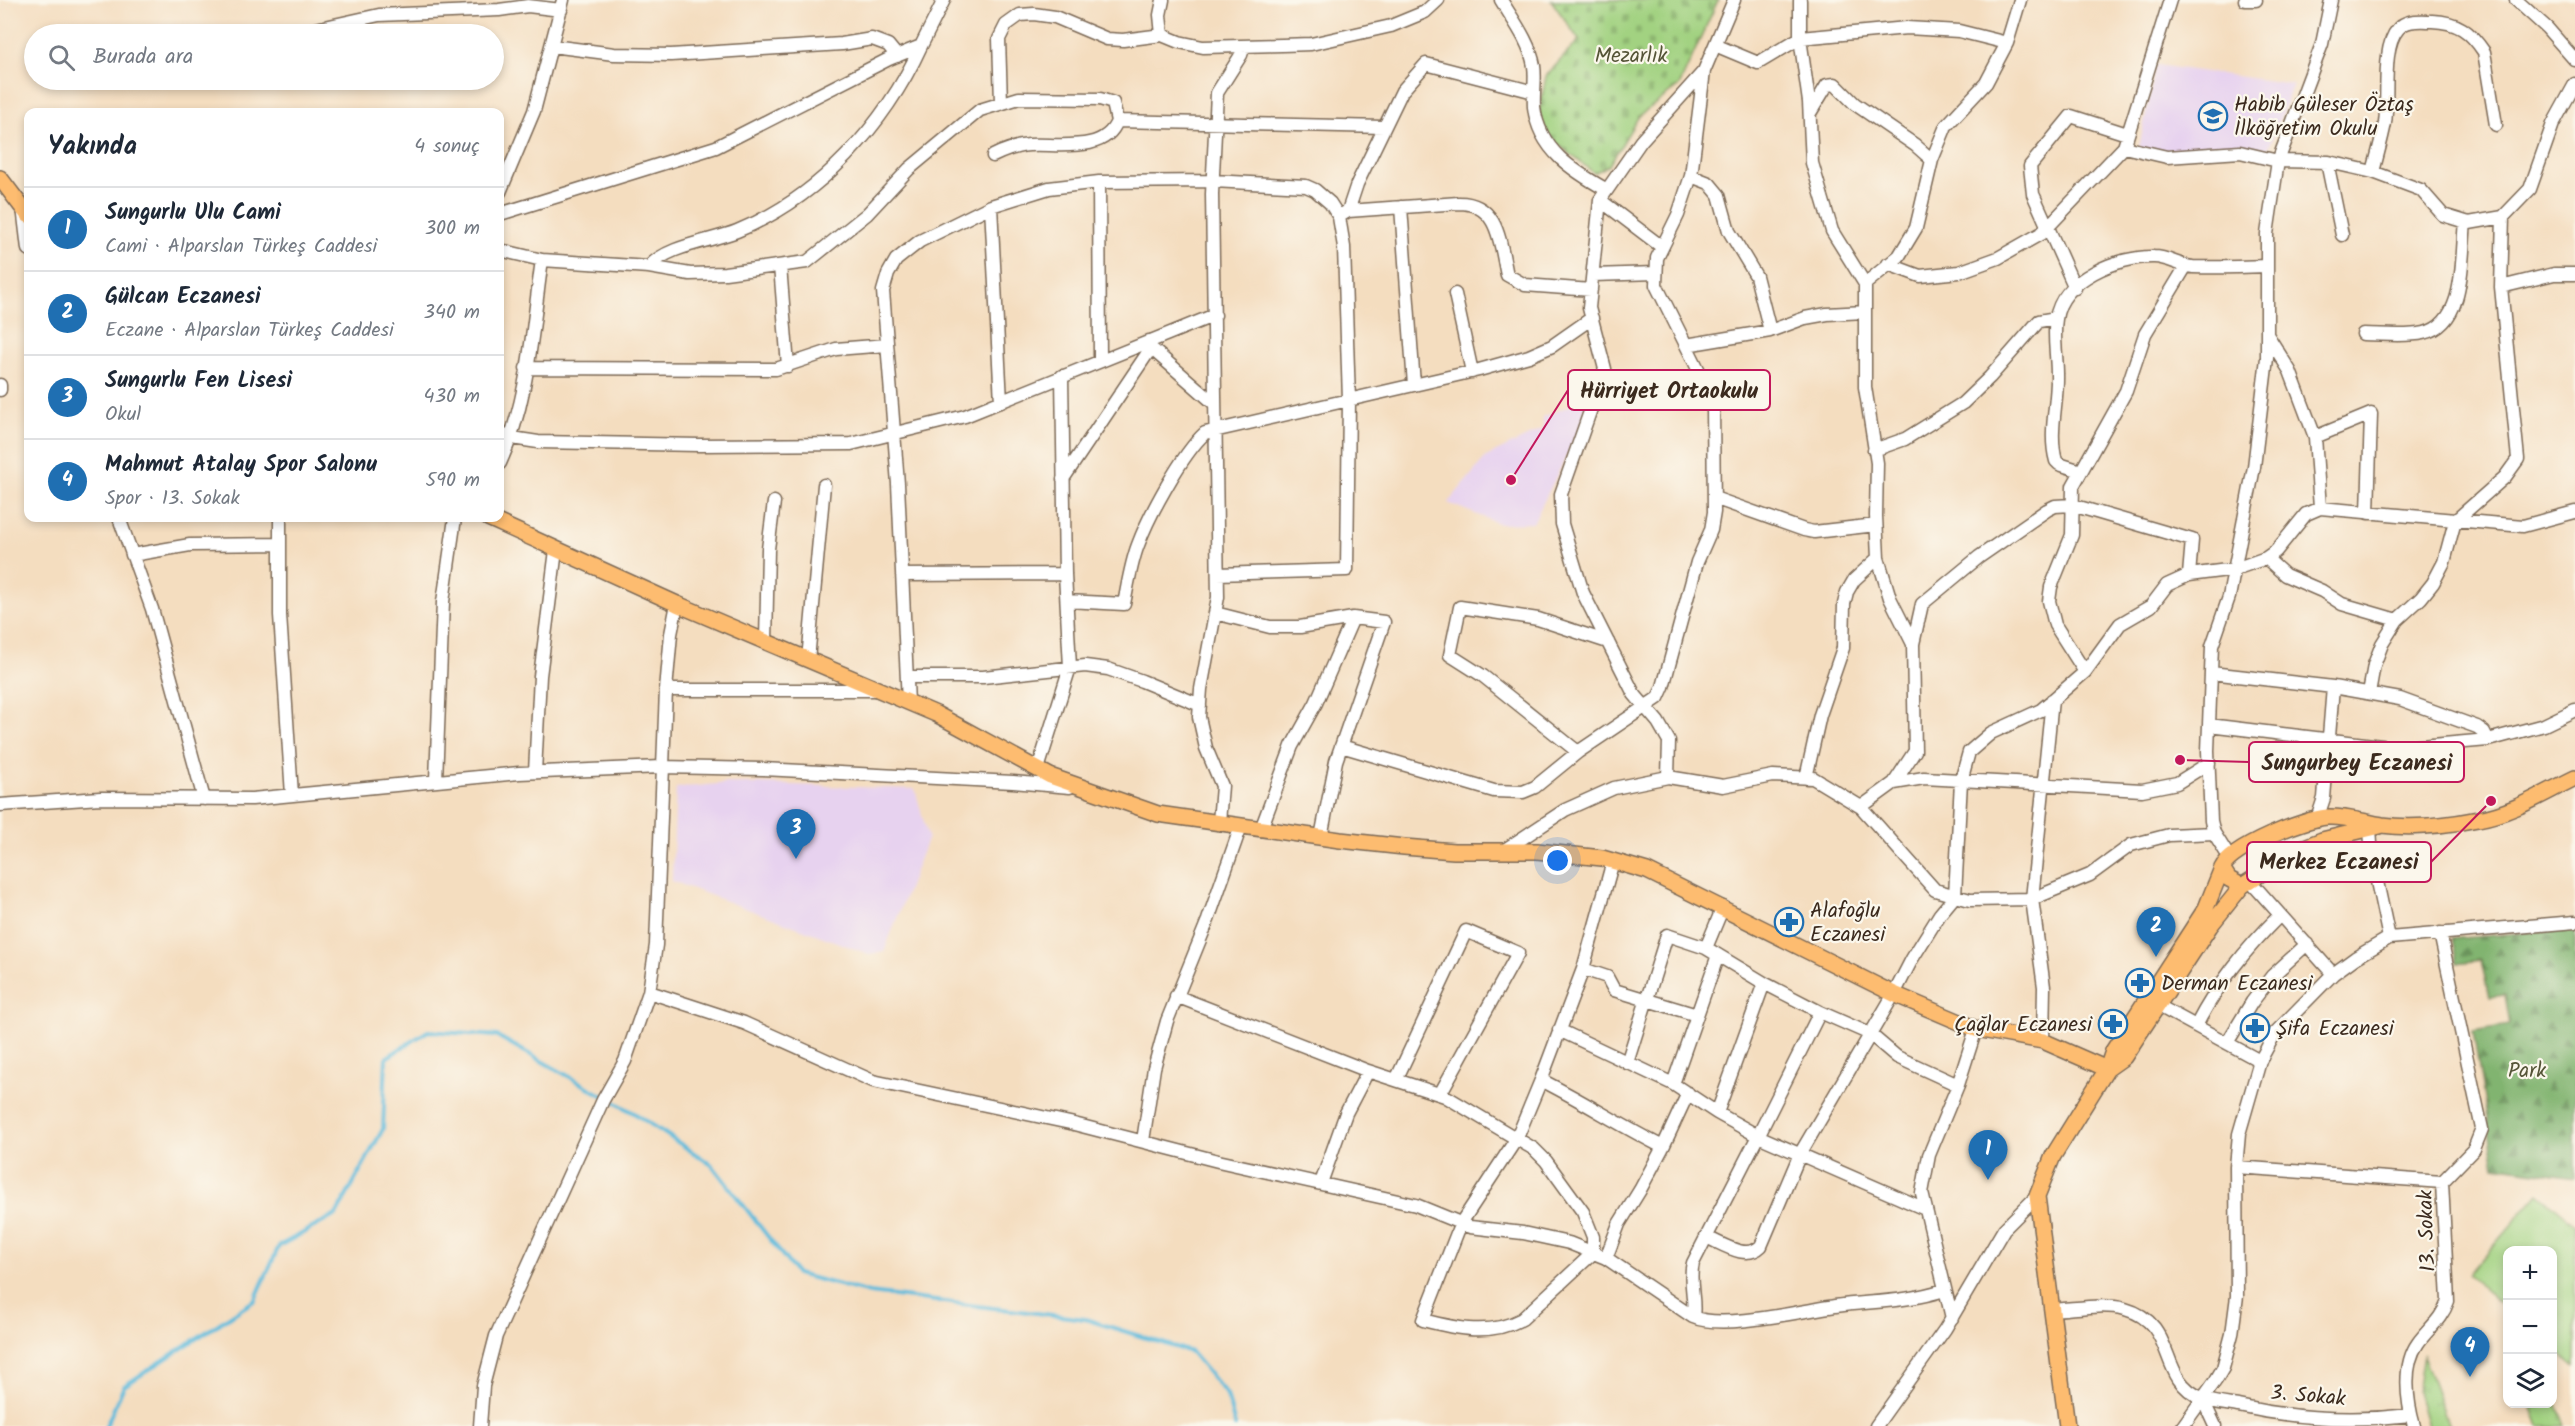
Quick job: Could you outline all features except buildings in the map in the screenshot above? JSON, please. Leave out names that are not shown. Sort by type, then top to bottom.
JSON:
[{"type":"main road","points":[[0,178],[24,208]]},
{"type":"main road","points":[[496,522],[677,604],[936,714],[1050,776],[1158,813],[1321,837],[1444,850],[1537,851],[1602,858],[1647,871],[1724,907],[1894,994],[1976,1029],[2091,1053],[2113,1051]]},
{"type":"main road","points":[[2107,1069],[2124,1057],[2210,926],[2246,884],[2265,869],[2297,850],[2376,827],[2441,824],[2505,812],[2575,778]]},
{"type":"main road","points":[[2067,1426],[2037,1196],[2053,1156],[2107,1069],[2113,1051],[2206,908],[2226,863],[2252,843],[2317,819],[2342,817],[2376,827]]},
{"type":"main road","points":[[2316,843],[2317,819]]},
{"type":"main road","points":[[2252,843],[2265,853],[2265,869]]},
{"type":"main road","points":[[2226,863],[2229,879],[2246,884]]},
{"type":"main road","points":[[2050,1044],[2107,1069]]},
{"type":"street","points":[[650,267],[655,260],[673,251],[737,231],[773,213],[812,188],[845,156],[888,105],[907,76],[944,0]]},
{"type":"street","points":[[1162,35],[1160,15],[1163,0]]},
{"type":"street","points":[[1001,102],[999,39],[1006,25],[1020,15],[1055,17],[1107,39],[1123,40],[1162,35],[1179,42],[1203,47],[1311,44],[1391,26],[1425,12],[1438,0]]},
{"type":"street","points":[[1501,0],[1521,33],[1534,64],[1534,111],[1545,139],[1558,158],[1662,247]]},
{"type":"street","points":[[1341,746],[1494,791],[1522,792],[1535,787],[1578,752],[1644,705],[1658,698],[1697,562],[1711,530],[1714,498],[1713,406],[1705,383],[1656,285],[1657,258],[1678,215],[1691,176],[1704,71],[1734,0]]},
{"type":"street","points":[[1800,0],[1800,38],[1810,114],[1812,163],[1832,231],[1864,284],[1864,387],[1874,450],[1878,558],[1890,598],[1912,644]]},
{"type":"street","points":[[1864,284],[1899,256],[1916,228],[1932,160],[1946,126],[1986,83],[2007,43],[2020,0]]},
{"type":"street","points":[[1888,264],[1920,276],[1959,272],[1998,258],[2042,233],[2126,141],[2170,0]]},
{"type":"street","points":[[2245,0],[2253,0]]},
{"type":"street","points":[[2226,863],[2211,821],[2209,725],[2212,646],[2229,597],[2254,467],[2267,358],[2267,234],[2278,161],[2322,44],[2331,0]]},
{"type":"street","points":[[2516,0],[2547,28],[2575,60]]},
{"type":"street","points":[[338,24],[379,15],[562,5],[534,111],[504,182]]},
{"type":"street","points":[[2373,172],[2385,122],[2388,78],[2386,61],[2391,40],[2400,27],[2410,22],[2450,22],[2469,33],[2480,45],[2484,52],[2496,125]]},
{"type":"street","points":[[1715,45],[1758,63],[1800,38],[1907,28],[1959,31],[2007,43]]},
{"type":"street","points":[[552,46],[614,54],[671,54],[842,44],[872,39],[888,45],[897,56]]},
{"type":"street","points":[[504,213],[716,147],[921,46]]},
{"type":"street","points":[[1218,822],[1222,786],[1206,748],[1199,717],[1215,613],[1218,574],[1213,181],[1217,93],[1241,55],[1244,46]]},
{"type":"street","points":[[1218,574],[1347,570],[1349,400],[1343,214],[1402,91],[1426,64],[1534,92]]},
{"type":"street","points":[[1668,777],[1670,741],[1658,722],[1634,694],[1583,593],[1562,524],[1560,494],[1605,369],[1589,308],[1603,195],[1641,141],[1704,71]]},
{"type":"street","points":[[1810,114],[1827,85],[1835,84],[1855,104],[1915,145],[1932,160]]},
{"type":"street","points":[[2075,288],[2033,194],[2030,166],[2071,116],[2168,157],[2240,152],[2278,161],[2327,162],[2373,172],[2421,190],[2443,215],[2465,222],[2503,217],[2529,189],[2553,124],[2575,84]]},
{"type":"street","points":[[504,251],[542,260],[650,267],[690,274],[725,273],[807,262],[867,214],[909,169],[962,122],[980,110],[1019,98],[1100,99],[1113,103],[1118,121],[1113,131],[1101,139],[1085,143],[1021,146],[993,156]]},
{"type":"street","points":[[1118,121],[1384,127]]},
{"type":"street","points":[[2327,162],[2342,235]]},
{"type":"street","points":[[1691,176],[1709,183],[1719,195],[1729,231],[1756,276],[1770,332]]},
{"type":"street","points":[[908,703],[894,434],[883,291],[888,274],[896,260],[920,241],[991,206],[1049,188],[1099,182],[1213,181],[1306,186],[1323,196],[1343,214],[1458,202],[1476,205],[1488,213],[1496,225],[1507,275],[1525,285],[1591,290]]},
{"type":"street","points":[[1099,182],[1100,361]]},
{"type":"street","points":[[991,206],[1001,402]]},
{"type":"street","points":[[1401,207],[1414,385]]},
{"type":"street","points":[[2369,693],[2377,654],[2397,620],[2421,598],[2433,582],[2444,562],[2455,522],[2505,477],[2518,459],[2501,287],[2503,217]]},
{"type":"street","points":[[2363,334],[2420,334],[2444,322],[2458,294],[2465,222]]},
{"type":"street","points":[[2081,471],[2059,464],[2054,455],[2052,426],[2057,378],[2056,318],[2061,304],[2084,278],[2104,267],[2127,259],[2156,257],[2186,266],[2267,266]]},
{"type":"street","points":[[504,455],[512,438],[522,400],[542,260]]},
{"type":"street","points":[[780,266],[788,366]]},
{"type":"street","points":[[2085,672],[2055,625],[2049,601],[2051,587],[2072,535],[2073,486],[2126,391],[2145,334],[2186,266]]},
{"type":"street","points":[[1593,275],[1656,273]]},
{"type":"street","points":[[2501,287],[2553,274],[2575,274]]},
{"type":"street","points":[[1455,294],[1472,372]]},
{"type":"street","points":[[1686,345],[1770,332],[1805,318],[1864,312]]},
{"type":"street","points":[[504,434],[512,438],[538,442],[699,445],[850,444],[965,417],[1100,361],[1150,345],[1215,315]]},
{"type":"street","points":[[1066,601],[1124,604],[1138,545],[1158,504],[1201,437],[1215,430],[1472,372],[1529,356],[1552,346],[1592,318]]},
{"type":"street","points":[[1874,450],[1905,439],[1963,403],[1990,377],[2039,321],[2056,318]]},
{"type":"street","points":[[2267,335],[2290,371],[2315,438],[2320,508]]},
{"type":"street","points":[[526,368],[750,370],[788,366],[836,348],[887,345]]},
{"type":"street","points":[[1150,345],[1215,404]]},
{"type":"street","points":[[1063,479],[1150,345]]},
{"type":"street","points":[[1038,769],[1070,667],[1065,574],[1062,376]]},
{"type":"street","points":[[2315,438],[2371,414],[2368,513]]},
{"type":"street","points":[[808,660],[824,485]]},
{"type":"street","points":[[1714,498],[1814,532],[1876,525]]},
{"type":"street","points":[[766,642],[767,568],[774,502]]},
{"type":"street","points":[[1861,807],[1894,783],[1915,751],[1912,644],[1922,603],[1979,557],[2047,510],[2055,506],[2072,506],[2192,540],[2189,575]]},
{"type":"street","points":[[1706,1237],[1743,1253],[1757,1250],[1761,1246],[1800,1154],[1894,994],[1912,959],[1940,914],[1955,896],[1961,781],[1969,753],[1991,733],[2041,710],[2085,672],[2120,624],[2151,606],[2167,585],[2189,575],[2235,569],[2266,558],[2276,551],[2306,514],[2320,508],[2455,522],[2523,526],[2575,512]]},
{"type":"street","points":[[120,522],[152,609],[204,799]]},
{"type":"street","points":[[280,522],[280,615],[292,795]]},
{"type":"street","points":[[436,780],[443,602],[454,522]]},
{"type":"street","points":[[132,555],[190,545],[280,544]]},
{"type":"street","points":[[535,772],[540,676],[556,550]]},
{"type":"street","points":[[1806,778],[1820,715],[1843,648],[1844,604],[1847,592],[1854,580],[1878,558]]},
{"type":"street","points":[[2266,558],[2285,575],[2322,591],[2342,604],[2397,620]]},
{"type":"street","points":[[902,575],[1065,574]]},
{"type":"street","points":[[480,1426],[483,1386],[496,1336],[603,1100],[624,1061],[639,1027],[650,992],[656,945],[661,767],[666,690],[671,634],[677,604]]},
{"type":"street","points":[[1578,752],[1483,676],[1450,655],[1460,608],[1539,619],[1608,642]]},
{"type":"street","points":[[1215,613],[1270,627],[1300,627],[1353,618],[1384,622],[1341,746],[1321,837]]},
{"type":"street","points":[[1261,829],[1292,746],[1316,703],[1353,618]]},
{"type":"street","points":[[907,677],[983,677],[1085,666],[1108,669],[1200,705]]},
{"type":"street","points":[[2211,673],[2333,687],[2400,699],[2437,711],[2481,730],[2488,740]]},
{"type":"street","points":[[2317,819],[2324,798],[2333,687]]},
{"type":"street","points":[[666,690],[879,690]]},
{"type":"street","points":[[2050,1044],[2032,899],[2052,700]]},
{"type":"street","points":[[2209,725],[2398,748],[2488,740],[2544,725],[2575,710]]},
{"type":"street","points":[[1894,783],[1924,778],[2142,790],[2177,783],[2209,763]]},
{"type":"street","points":[[0,805],[99,798],[252,799],[535,772],[661,767],[763,769],[1002,781],[1088,788]]},
{"type":"street","points":[[1503,851],[1565,810],[1614,788],[1668,777],[1723,786],[1773,776],[1813,778],[1861,807],[1935,890],[1970,900],[2032,899],[2090,875],[2130,845],[2169,834],[2214,833]]},
{"type":"street","points":[[1143,1141],[1154,1068],[1176,996],[1208,920],[1241,826]]},
{"type":"street","points":[[2376,827],[2372,858],[2389,938]]},
{"type":"street","points":[[1176,996],[1368,1071],[1440,1094],[1517,1138],[1546,1161],[1583,1212],[1593,1237],[1593,1253],[1522,1319],[1494,1330],[1447,1327],[1423,1320],[1461,1223],[1517,1138],[1583,969],[1613,861]]},
{"type":"street","points":[[2246,884],[2280,915],[2333,974]]},
{"type":"street","points":[[1706,948],[1724,907]]},
{"type":"street","points":[[2196,1026],[2231,968],[2280,915]]},
{"type":"street","points":[[2183,1426],[2223,1368],[2235,1318],[2237,1296],[2236,1167],[2239,1134],[2260,1061],[2275,1033],[2333,974],[2389,938],[2575,922]]},
{"type":"street","points":[[1396,1080],[1466,931],[1518,953],[1440,1094]]},
{"type":"street","name":"13. Sokak","points":[[2412,1420],[2408,1394],[2412,1356],[2416,1345],[2445,1311],[2448,1301],[2442,1182],[2474,1149],[2482,1129],[2440,933]]},
{"type":"street","points":[[1627,1063],[1667,935],[1706,948],[1764,983],[1820,1012],[1870,1034],[1897,1057],[1958,1085]]},
{"type":"street","points":[[2227,1043],[2252,1002],[2272,976],[2307,944]]},
{"type":"street","points":[[1673,1084],[1718,955]]},
{"type":"street","points":[[1583,969],[1607,976],[1614,990],[1697,1015]]},
{"type":"street","points":[[1717,1113],[1764,983]]},
{"type":"street","points":[[650,992],[744,1023],[873,1081],[1416,1205],[1470,1227],[1522,1233],[1569,1243],[1606,1258],[1693,1317],[1715,1322],[1775,1316],[1838,1306],[1897,1302],[1944,1290]]},
{"type":"street","points":[[2157,1005],[2260,1061]]},
{"type":"street","points":[[1693,1317],[1691,1270],[1820,1012]]},
{"type":"street","points":[[1952,1318],[1922,1193],[1929,1155],[1958,1085],[1976,1029]]},
{"type":"street","points":[[1559,1030],[1673,1084],[1758,1136],[1925,1209]]},
{"type":"street","points":[[1321,1183],[1346,1113],[1368,1071]]},
{"type":"street","points":[[1541,1080],[1589,1104],[1663,1147]]},
{"type":"street","points":[[1606,1258],[1619,1224],[1640,1190],[1689,1094]]},
{"type":"street","points":[[2236,1167],[2442,1182]]},
{"type":"street","points":[[1876,1426],[1952,1318],[2004,1229],[2037,1196]]},
{"type":"street","points":[[2052,1310],[2116,1308],[2143,1318],[2159,1333],[2178,1382],[2202,1398],[2215,1426]]},
{"type":"street","name":"3. Sokak","points":[[2202,1398],[2259,1411],[2324,1419],[2412,1420]]},
{"type":"shaded area","name":"Habib Güleser Öztaş İlköğretim Okulu","points":[[2156,65],[2293,84],[2268,150],[2229,147],[2138,153]]},
{"type":"shaded area","points":[[1590,397],[1588,413],[1533,523],[1500,524],[1448,503],[1486,457],[1543,429],[1543,417]]},
{"type":"shaded area","points":[[728,783],[915,789],[928,837],[884,952],[869,954],[672,881],[676,788]]},
{"type":"green space","name":"Mezarlık","points":[[1551,0],[1718,0],[1679,86],[1639,116],[1609,165],[1594,173],[1549,137],[1539,113],[1546,76],[1579,40]]},
{"type":"green space","name":"Park","points":[[2575,928],[2575,1178],[2495,1166],[2473,1031],[2510,1025],[2505,995],[2489,997],[2481,960],[2457,963],[2452,939]]},
{"type":"green space","points":[[2539,1193],[2575,1224],[2575,1366],[2557,1350],[2557,1246],[2503,1246],[2503,1306],[2468,1275]]},
{"type":"green space","points":[[2423,1355],[2449,1426],[2427,1426],[2417,1392]]},
{"type":"green space","points":[[2557,1404],[2565,1426],[2539,1426],[2532,1408],[2557,1408]]},
{"type":"waterway","points":[[106,1426],[124,1386],[255,1300],[279,1246],[336,1215],[383,1129],[386,1058],[428,1031],[497,1036],[634,1113],[712,1165],[797,1274],[870,1293],[1085,1319],[1191,1352],[1227,1395],[1235,1426]]},
{"type":"place","name":"Habib Güleser Öztaş İlköğretim Okulu","points":[[2213,116]]},
{"type":"place","name":"Hürriyet Ortaokulu","points":[[1511,480]]},
{"type":"place","name":"Sungurbey Eczanesi","points":[[2180,760]]},
{"type":"place","name":"Merkez Eczanesi","points":[[2491,801]]},
{"type":"place","name":"Sungurlu Fen Lisesi","points":[[796,859]]},
{"type":"place","name":"Alafoğlu Eczanesi","points":[[1789,922]]},
{"type":"place","name":"Gülcan Eczanesi","points":[[2156,957]]},
{"type":"place","name":"Derman Eczanesi","points":[[2140,983]]},
{"type":"place","name":"Çağlar Eczanesi","points":[[2113,1024]]},
{"type":"place","name":"Şifa Eczanesi","points":[[2255,1028]]},
{"type":"place","name":"Sungurlu Ulu Cami","points":[[1988,1180]]},
{"type":"place","name":"Mahmut Atalay Spor Salonu","points":[[2470,1377]]}]
